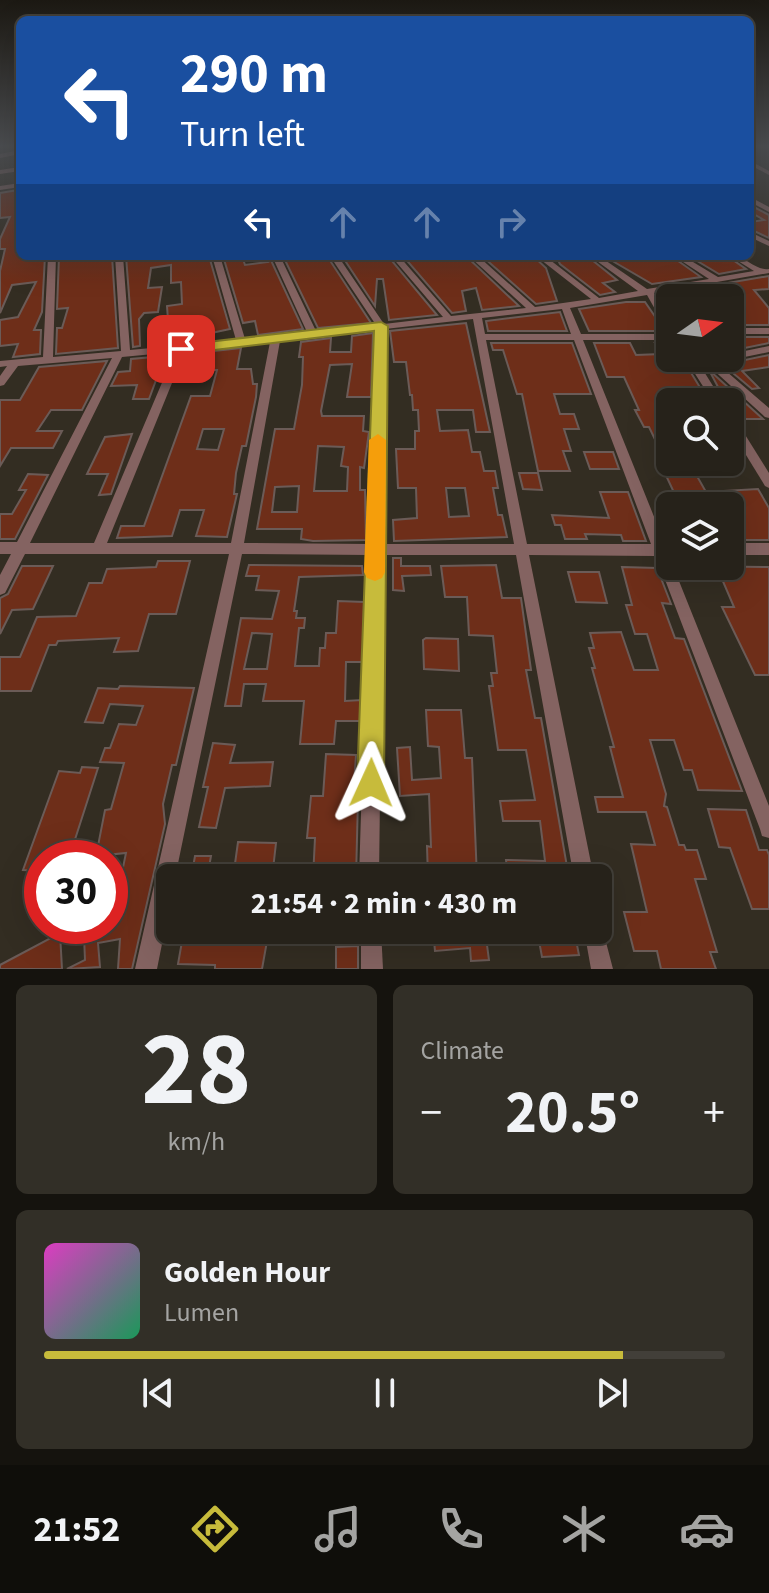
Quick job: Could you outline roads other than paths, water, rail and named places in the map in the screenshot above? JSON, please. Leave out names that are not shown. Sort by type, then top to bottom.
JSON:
[{"type":"street","points":[[48,359],[52,260]]},
{"type":"street","points":[[0,589],[122,354],[119,260]]},
{"type":"street","points":[[217,260],[242,343]]},
{"type":"street","points":[[278,260],[313,335]]},
{"type":"street","points":[[337,260],[381,326],[369,864]]},
{"type":"street","points":[[398,260],[450,320]]},
{"type":"street","points":[[478,260],[534,310]]},
{"type":"street","points":[[545,260],[596,299]]},
{"type":"street","points":[[600,260],[648,293],[656,305]]},
{"type":"street","points":[[684,260],[717,280]]},
{"type":"street","points":[[742,260],[764,271]]},
{"type":"street","points":[[0,364],[275,340],[534,310],[764,271]]},
{"type":"street","points":[[565,306],[656,528]]},
{"type":"street","points":[[477,316],[581,864]]},
{"type":"street","points":[[744,331],[769,331]]},
{"type":"street","points":[[481,337],[656,337]]},
{"type":"street","points":[[146,969],[237,548],[275,340]]},
{"type":"street","points":[[99,546],[181,349]]},
{"type":"street","points":[[744,354],[769,349]]},
{"type":"street","points":[[0,383],[14,364]]},
{"type":"street","points":[[721,372],[769,414]]},
{"type":"street","points":[[744,443],[769,483]]},
{"type":"street","points":[[0,548],[656,550]]},
{"type":"street","points":[[744,549],[769,549]]},
{"type":"street","points":[[676,580],[769,829]]},
{"type":"street","points":[[371,944],[372,969]]},
{"type":"street","points":[[597,944],[602,969]]}]
